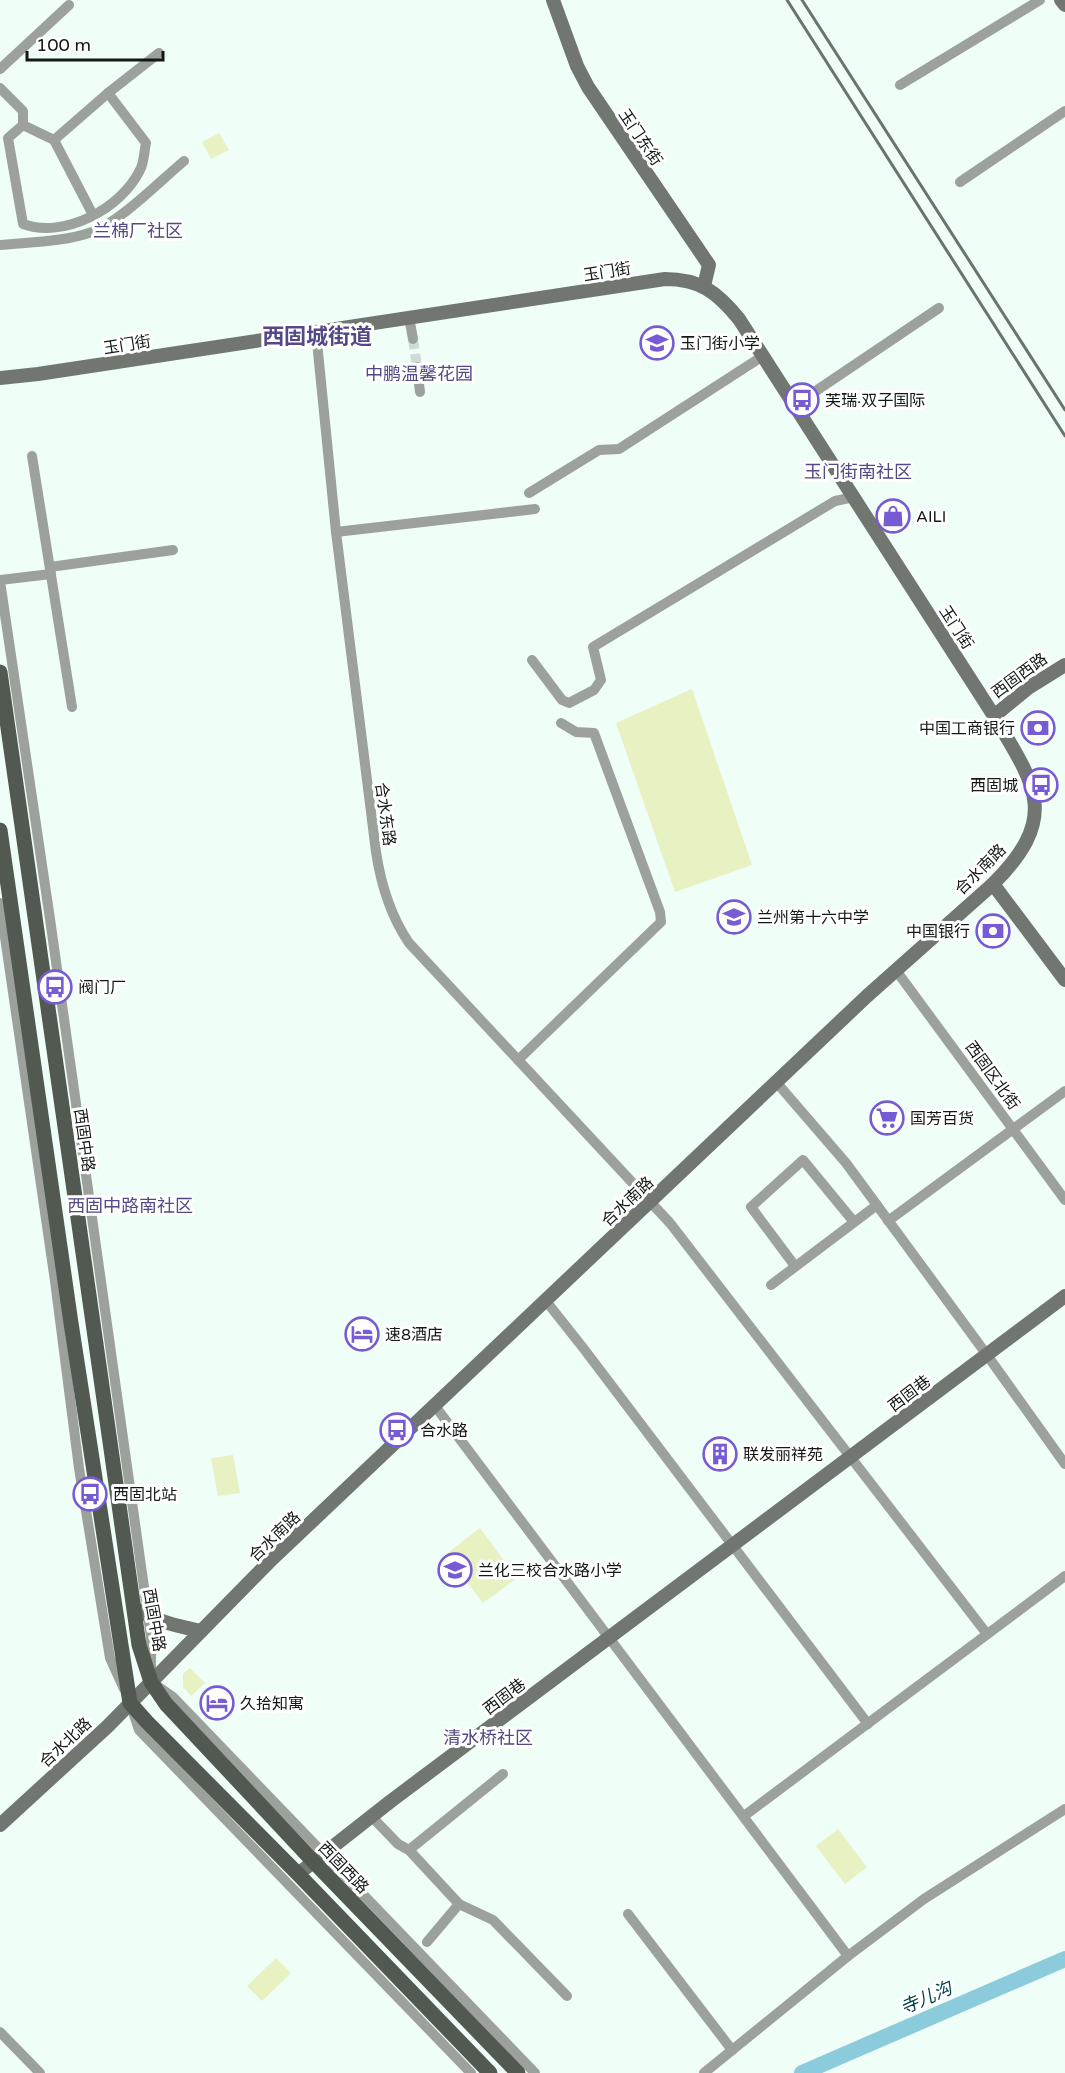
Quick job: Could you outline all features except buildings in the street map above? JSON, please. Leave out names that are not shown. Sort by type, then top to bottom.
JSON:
[{"type":"main road","name":"西固中路","points":[[0,672],[28,822],[92,1319],[139,1645],[151,1682]]},
{"type":"main road","points":[[0,828],[71,1323],[130,1703],[490,2073]]},
{"type":"main road","points":[[71,1323],[92,1319]]},
{"type":"main road","name":"西固西路","points":[[151,1682],[166,1704],[318,1857],[518,2073]]},
{"type":"street","name":"玉门东街","points":[[553,0],[577,66],[588,87],[709,265],[704,286]]},
{"type":"street","points":[[900,85],[1040,0]]},
{"type":"street","points":[[1062,0],[1065,6]]},
{"type":"street","points":[[0,69],[69,5]]},
{"type":"street","points":[[54,140],[159,53]]},
{"type":"street","points":[[0,88],[23,111],[23,125],[8,138],[23,224],[35,228],[68,227],[93,215],[122,195],[140,170],[146,143],[108,93]]},
{"type":"street","points":[[960,182],[1065,111]]},
{"type":"street","points":[[23,125],[54,140],[93,215]]},
{"type":"street","points":[[0,245],[80,236],[102,228],[117,218],[184,160]]},
{"type":"street","name":"玉门街","points":[[0,378],[665,279],[682,279],[704,286],[727,303],[739,319],[994,716]]},
{"type":"street","points":[[795,405],[939,308]]},
{"type":"street","points":[[410,317],[413,339]]},
{"type":"street","name":"合水东路","points":[[316,332],[336,532],[376,852],[380,877],[400,930],[409,943],[670,1223],[851,1457]]},
{"type":"street","points":[[529,493],[599,450],[619,449],[763,356]]},
{"type":"street","points":[[417,367],[420,392]]},
{"type":"street","points":[[32,456],[72,706]]},
{"type":"street","points":[[532,660],[562,700],[569,703],[578,699],[594,690],[601,680],[593,647],[835,501],[854,497]]},
{"type":"street","points":[[336,532],[535,509]]},
{"type":"street","points":[[151,1682],[151,1637],[28,822],[0,581],[173,550]]},
{"type":"street","name":"西固西路","points":[[994,716],[1028,688],[1065,664]]},
{"type":"street","name":"合水南路","points":[[151,1682],[269,1562],[896,969],[1009,868],[1026,843],[1035,818],[1035,805],[1032,783],[994,716]]},
{"type":"street","points":[[518,1060],[660,922],[660,912],[594,733],[576,732],[561,723]]},
{"type":"street","points":[[0,828],[28,822]]},
{"type":"street","points":[[993,884],[1065,980]]},
{"type":"street","points":[[0,903],[55,1281],[79,1468],[111,1661],[130,1703],[139,1730],[471,2073]]},
{"type":"street","name":"西固区北街","points":[[896,969],[1065,1200]]},
{"type":"street","points":[[777,1083],[846,1163],[1065,1464]]},
{"type":"street","points":[[888,1221],[1065,1091]]},
{"type":"street","points":[[795,1266],[751,1208],[803,1160],[854,1222]]},
{"type":"street","points":[[771,1285],[877,1205]]},
{"type":"street","name":"西固巷","points":[[298,1874],[371,1816],[1065,1296]]},
{"type":"street","points":[[546,1301],[868,1724]]},
{"type":"street","points":[[435,1406],[848,1956]]},
{"type":"street","points":[[851,1457],[987,1634]]},
{"type":"street","points":[[744,1816],[1065,1576]]},
{"type":"street","points":[[134,1608],[148,1617],[173,1626],[201,1631]]},
{"type":"street","name":"合水北路","points":[[0,1825],[151,1682]]},
{"type":"street","points":[[409,1850],[502,1774]]},
{"type":"street","points":[[704,2073],[848,1956],[924,1899],[1065,1809]]},
{"type":"street","points":[[371,1816],[398,1844],[409,1850],[459,1904],[493,1920],[567,1996]]},
{"type":"street","points":[[318,1857],[535,2073]]},
{"type":"street","points":[[427,1942],[459,1904]]},
{"type":"street","points":[[628,1914],[732,2050]]},
{"type":"street","points":[[0,2032],[40,2073]]},
{"type":"green space","points":[[219,133],[229,150],[211,159],[202,142]]},
{"type":"green space","points":[[692,689],[752,865],[675,892],[616,723]]},
{"type":"green space","points":[[233,1455],[240,1493],[218,1496],[211,1458]]},
{"type":"green space","points":[[480,1528],[517,1578],[483,1603],[446,1554]]},
{"type":"green space","points":[[190,1668],[205,1683],[191,1696],[183,1687],[183,1674]]},
{"type":"green space","points":[[838,1829],[867,1867],[845,1884],[816,1846]]},
{"type":"green space","points":[[276,1958],[291,1973],[262,2001],[247,1986]]},
{"type":"waterway","name":"寺儿沟","points":[[802,2073],[1065,1959]]},
{"type":"tunnel","points":[[413,339],[417,367]]},
{"type":"railway","points":[[787,0],[1065,436]]},
{"type":"railway","points":[[802,0],[1065,410]]},
{"type":"place","name":"玉门街小学","points":[[657,343]]},
{"type":"place","name":"芙瑞·双子国际","points":[[802,400]]},
{"type":"place","name":"AILI","points":[[893,516]]},
{"type":"place","name":"中国工商银行","points":[[1038,728]]},
{"type":"place","name":"西固城","points":[[1041,785]]},
{"type":"place","name":"兰州第十六中学","points":[[734,917]]},
{"type":"place","name":"中国银行","points":[[993,931]]},
{"type":"place","name":"阀门厂","points":[[55,987]]},
{"type":"place","name":"国芳百货","points":[[887,1118]]},
{"type":"place","name":"速8酒店","points":[[362,1334]]},
{"type":"place","name":"合水路","points":[[397,1430]]},
{"type":"place","name":"联发丽祥苑","points":[[720,1454]]},
{"type":"place","name":"西固北站","points":[[90,1494]]},
{"type":"place","name":"兰化三校合水路小学","points":[[455,1570]]},
{"type":"place","name":"久拾知寓","points":[[217,1703]]},
{"type":"district","name":"兰棉厂社区","points":[[138,231]]},
{"type":"district","name":"西固城街道","points":[[317,336]]},
{"type":"district","name":"中鹏温馨花园","points":[[419,374]]},
{"type":"district","name":"玉门街南社区","points":[[858,472]]},
{"type":"district","name":"西固中路南社区","points":[[130,1206]]},
{"type":"district","name":"清水桥社区","points":[[488,1738]]}]
